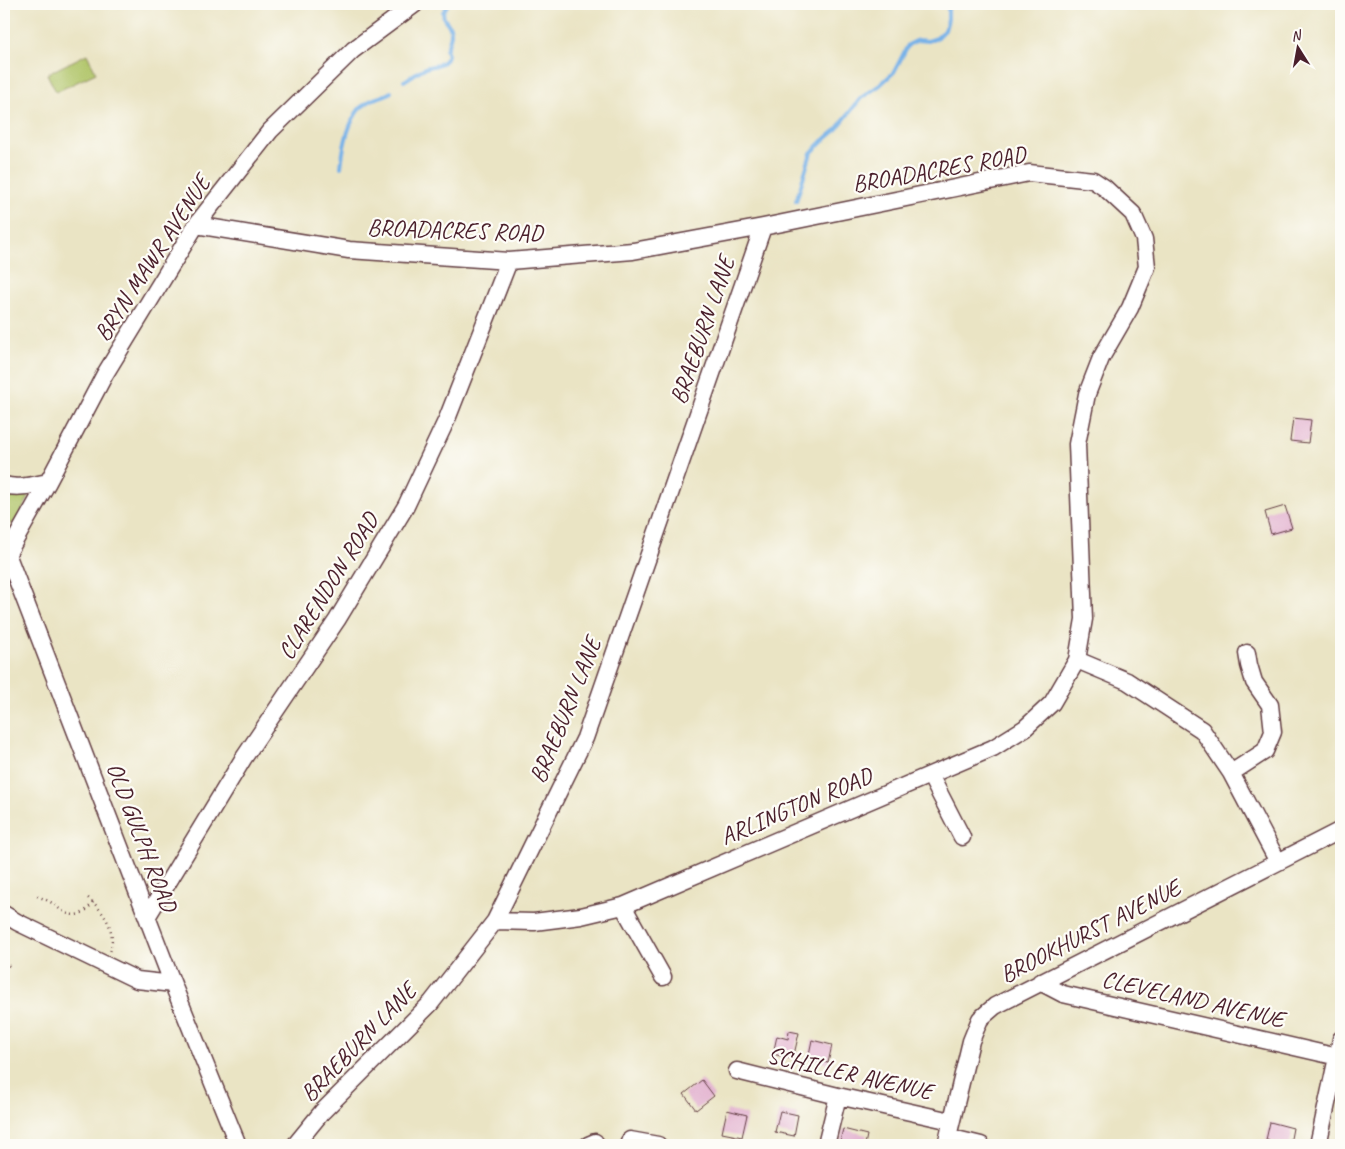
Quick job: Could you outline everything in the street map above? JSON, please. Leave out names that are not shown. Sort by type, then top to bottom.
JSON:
[{"type":"street","name":"BRYN MAWR AVENUE","points":[[5,553],[48,482],[105,374],[196,225],[270,131],[353,50],[415,4]]},
{"type":"street","name":"BROADACRES ROAD","points":[[196,225],[349,250],[510,260],[632,251],[1029,173],[1093,180],[1105,188],[1133,214],[1144,239],[1146,267],[1130,308],[1101,358],[1086,394],[1077,444],[1084,619],[1076,660]]},
{"type":"street","name":"BRAEBURN LANE","points":[[295,1145],[322,1112],[431,1003],[495,921],[585,738],[763,226]]},
{"type":"street","name":"CLARENDON ROAD","points":[[147,917],[243,759],[337,620],[406,506],[447,419],[510,260]]},
{"type":"street","points":[[4,485],[19,487],[48,482]]},
{"type":"street","name":"OLD GULPH ROAD","points":[[5,553],[173,984],[238,1145]]},
{"type":"street","points":[[1231,773],[1265,751],[1273,732],[1270,705],[1254,682],[1248,665],[1247,653]]},
{"type":"street","points":[[1076,660],[1127,681],[1202,730],[1231,773],[1278,862]]},
{"type":"street","name":"ARLINGTON ROAD","points":[[495,921],[534,922],[581,916],[623,906],[993,748],[1025,728],[1052,703],[1076,660]]},
{"type":"street","points":[[930,775],[962,837]]},
{"type":"street","name":"BROOKHURST AVENUE","points":[[948,1135],[971,1041],[980,1019],[995,1006],[1341,830]]},
{"type":"street","points":[[623,906],[663,977]]},
{"type":"street","points":[[4,914],[137,980],[173,984]]},
{"type":"street","name":"CLEVELAND AVENUE","points":[[1040,982],[1063,994],[1338,1057]]},
{"type":"street","points":[[1318,1145],[1341,1039]]},
{"type":"street","name":"SCHILLER AVENUE","points":[[737,1071],[838,1096],[981,1145]]},
{"type":"street","points":[[826,1145],[838,1096]]},
{"type":"street","points":[[628,1145],[630,1140],[658,1145]]},
{"type":"street","points":[[588,1145],[595,1142],[594,1145]]},
{"type":"path","points":[[36,896],[51,902],[60,910],[72,915],[84,913],[93,902]]},
{"type":"path","points":[[88,898],[103,913],[111,931],[112,946],[106,965]]},
{"type":"path","points":[[4,963],[11,967]]},
{"type":"green space","points":[[87,54],[96,73],[56,92],[47,74]]},
{"type":"green space","points":[[4,494],[27,494],[28,499],[15,523],[7,524],[4,522]]},
{"type":"building","points":[[1293,418],[1311,420],[1308,443],[1290,441]]},
{"type":"building","points":[[1285,506],[1292,528],[1271,534],[1265,512]]},
{"type":"building","points":[[789,1031],[799,1033],[793,1059],[773,1054],[777,1036],[788,1039]]},
{"type":"building","points":[[812,1040],[832,1045],[828,1063],[808,1059]]},
{"type":"building","points":[[702,1080],[714,1096],[696,1110],[684,1094]]},
{"type":"building","points":[[727,1110],[747,1115],[742,1137],[722,1133]]},
{"type":"building","points":[[780,1111],[798,1115],[794,1136],[775,1132]]},
{"type":"building","points":[[1270,1122],[1293,1128],[1290,1144],[1266,1140]]},
{"type":"building","points":[[843,1129],[867,1135],[865,1145],[839,1145]]},
{"type":"waterway","points":[[796,201],[811,153],[835,131],[861,98],[880,85],[894,72],[908,45],[918,40],[928,41],[937,38],[945,30],[948,9],[951,4]]},
{"type":"waterway","points":[[404,81],[422,69],[438,64],[446,59],[448,55],[446,50],[451,34],[450,27],[444,19],[443,12],[447,6]]},
{"type":"waterway","points":[[341,167],[347,136],[356,114],[360,108],[370,101],[391,92]]}]
